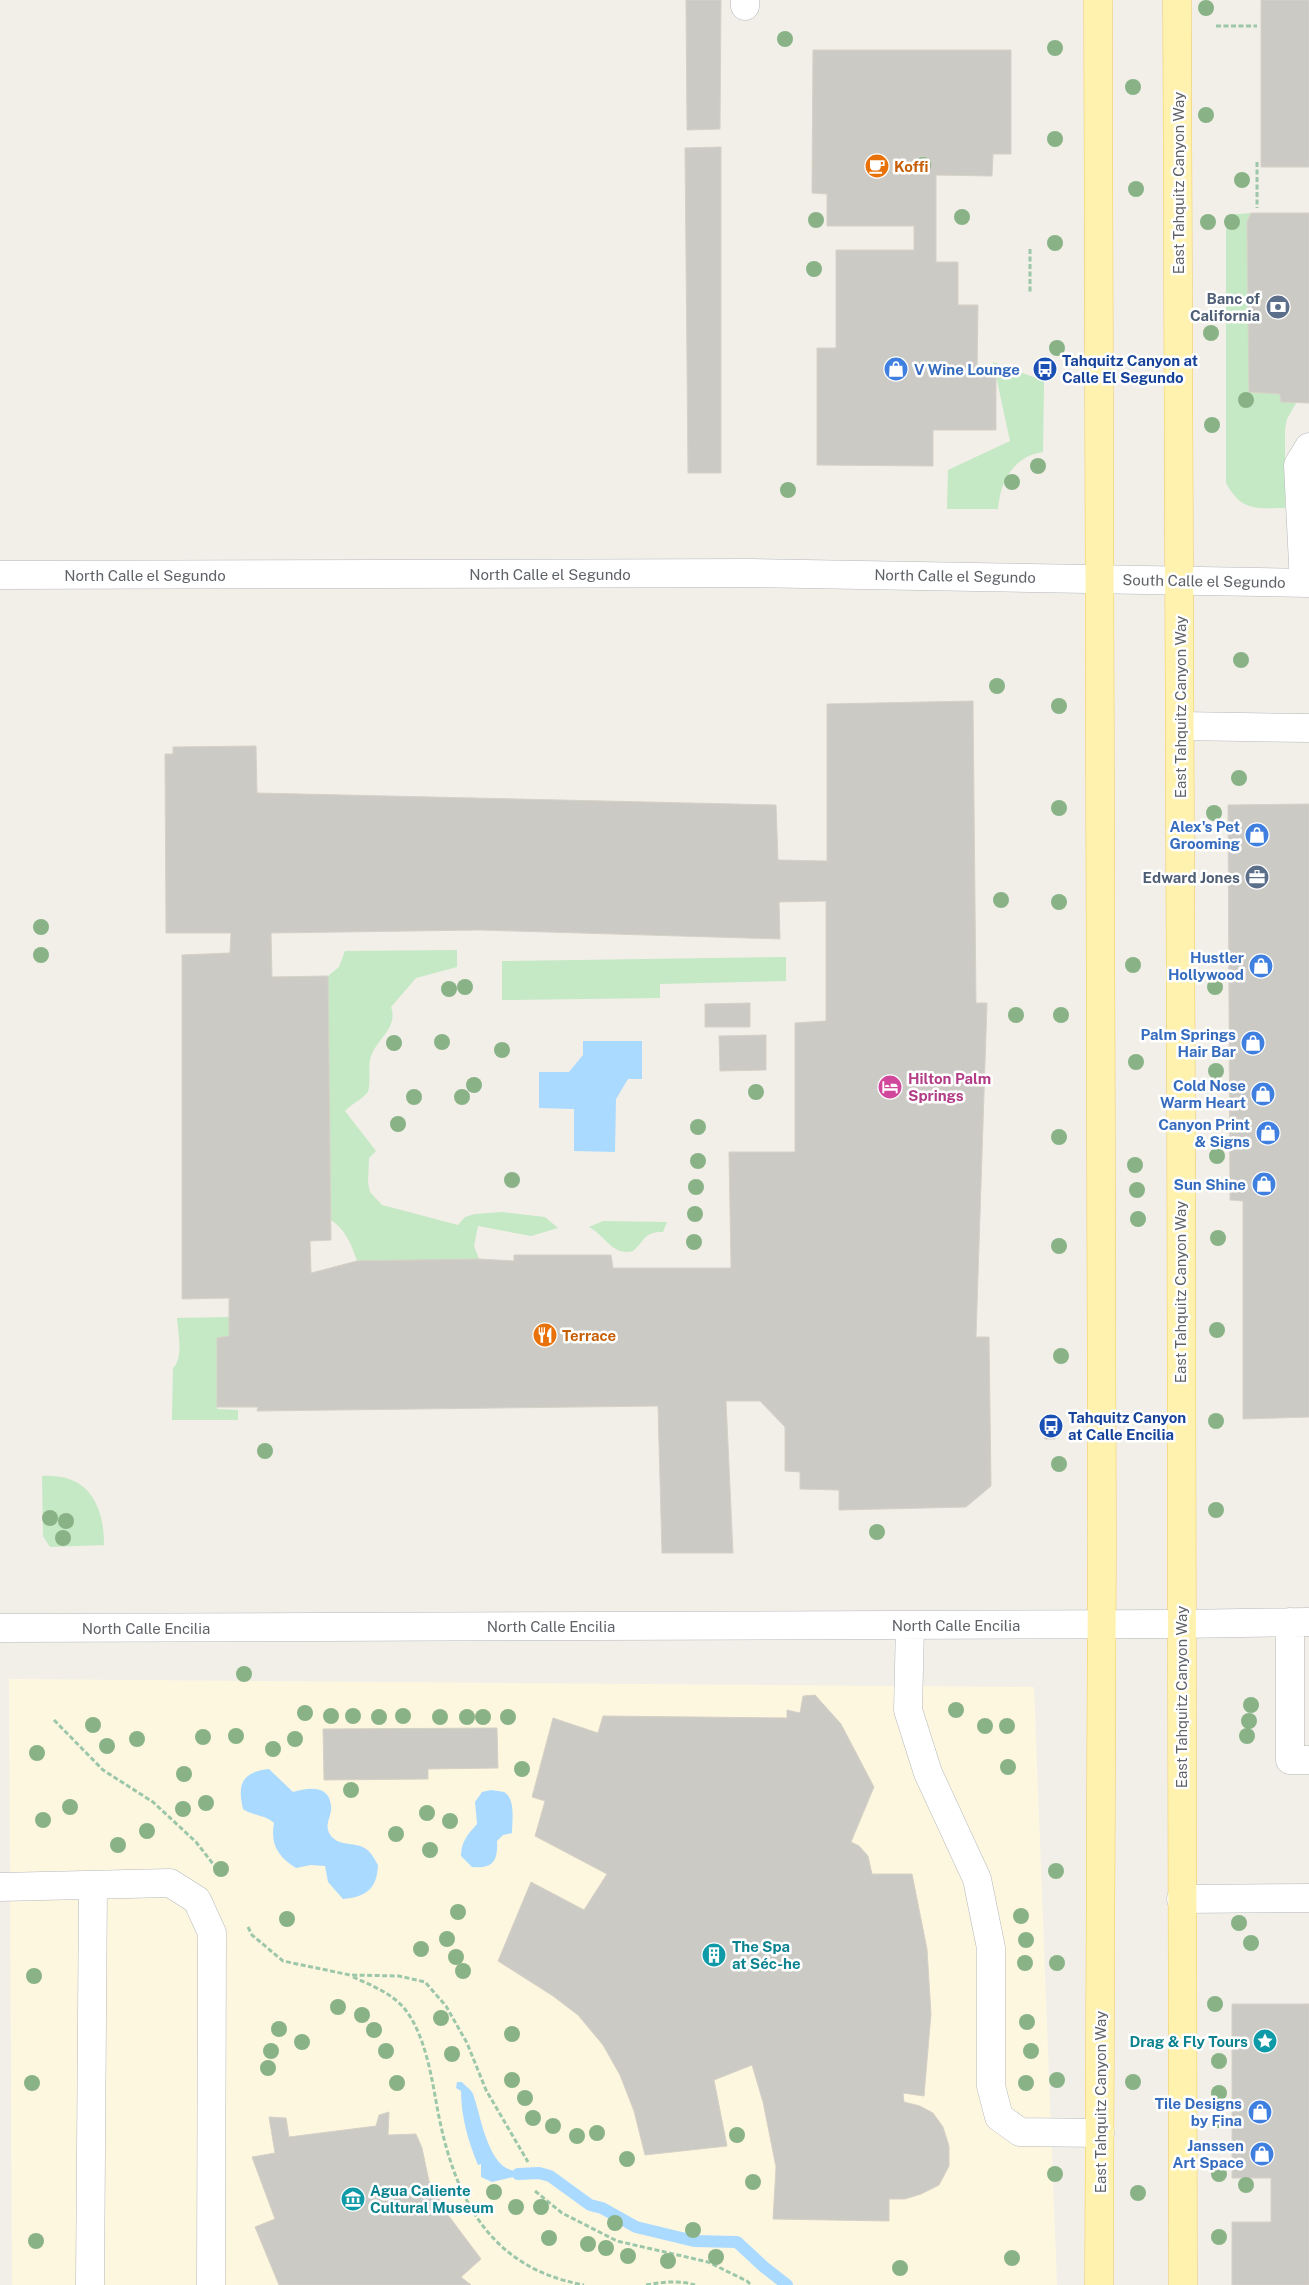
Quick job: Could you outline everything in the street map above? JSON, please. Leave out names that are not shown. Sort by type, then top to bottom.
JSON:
[{"type":"main road","name":"East Tahquitz Canyon Way","points":[[1098,0],[1102,1624],[1099,2285]]},
{"type":"main road","name":"East Tahquitz Canyon Way","points":[[1177,0],[1183,2285]]},
{"type":"street","points":[[1307,583],[1298,465],[1309,447]]},
{"type":"street","name":"North Calle el Segundo","points":[[0,575],[751,572],[1100,579]]},
{"type":"street","name":"South Calle el Segundo","points":[[1100,579],[1307,583]]},
{"type":"street","points":[[1180,726],[1309,728]]},
{"type":"street","points":[[1299,1622],[1290,1760],[1309,1760]]},
{"type":"street","name":"North Calle Encilia","points":[[0,1628],[1299,1622]]},
{"type":"street","points":[[910,1625],[908,1710],[928,1773],[977,1879],[991,1948],[991,2086],[999,2117],[1020,2132],[1100,2133]]},
{"type":"street","points":[[0,1887],[170,1883],[197,1900],[212,1933],[212,2285]]},
{"type":"street","points":[[90,2285],[93,1885]]},
{"type":"street","points":[[1181,1899],[1309,1898]]},
{"type":"path","points":[[1216,26],[1257,26]]},
{"type":"path","points":[[1257,162],[1257,208]]},
{"type":"path","points":[[1030,249],[1030,292]]},
{"type":"path","points":[[54,1720],[103,1770],[153,1802],[196,1842],[219,1873]]},
{"type":"path","points":[[245,1919],[252,1935],[283,1961],[350,1975],[400,1976],[425,1982],[446,2006],[467,2043],[495,2107],[528,2162]]},
{"type":"path","points":[[350,1975],[394,1998],[405,2009],[416,2027],[432,2078],[448,2159],[460,2189],[483,2228],[506,2251],[530,2268],[584,2285]]},
{"type":"path","points":[[535,2191],[562,2213],[616,2241],[708,2262],[751,2285]]},
{"type":"path","points":[[646,2285],[663,2282],[684,2282],[695,2285]]},
{"type":"shaded area","points":[[9,1679],[1034,1687],[1057,2285],[12,2285]]},
{"type":"green space","points":[[1251,213],[1247,222],[1249,392],[1280,394],[1281,402],[1296,403],[1287,419],[1285,429],[1285,508],[1258,508],[1244,504],[1226,483],[1226,215]]},
{"type":"green space","points":[[993,362],[1044,381],[1043,452],[1033,454],[1024,459],[1010,472],[1002,489],[998,509],[947,509],[948,470],[1010,441]]},
{"type":"green space","points":[[457,950],[457,967],[416,978],[391,1007],[392,1022],[376,1046],[370,1060],[368,1092],[345,1111],[376,1151],[369,1158],[368,1183],[370,1192],[382,1205],[458,1225],[465,1217],[475,1214],[502,1212],[545,1217],[558,1228],[531,1236],[478,1226],[474,1246],[479,1259],[357,1261],[347,1238],[331,1220],[328,976],[339,967],[345,951]]},
{"type":"green space","points":[[786,957],[786,981],[660,984],[660,998],[502,1000],[502,961]]},
{"type":"green space","points":[[603,1221],[667,1222],[663,1232],[648,1235],[633,1251],[626,1252],[615,1248],[589,1227]]},
{"type":"green space","points":[[229,1317],[229,1336],[217,1338],[217,1409],[238,1410],[238,1420],[172,1420],[173,1368],[179,1351],[177,1318]]},
{"type":"green space","points":[[42,1476],[58,1476],[71,1480],[81,1485],[90,1494],[101,1516],[104,1545],[50,1547],[43,1536]]},
{"type":"water","points":[[583,1041],[642,1041],[642,1079],[628,1079],[616,1099],[615,1152],[574,1151],[574,1109],[539,1108],[539,1072],[569,1072],[583,1055]]},
{"type":"water","points":[[269,1769],[293,1792],[316,1789],[326,1794],[331,1805],[328,1825],[330,1834],[336,1840],[358,1845],[366,1849],[378,1865],[373,1886],[364,1894],[343,1899],[328,1882],[325,1866],[311,1865],[296,1868],[290,1864],[280,1854],[274,1844],[274,1823],[267,1818],[243,1809],[241,1786],[247,1776]]},
{"type":"water","points":[[491,1790],[504,1792],[508,1795],[513,1811],[512,1833],[503,1835],[497,1841],[493,1862],[485,1867],[472,1867],[461,1856],[462,1846],[477,1824],[475,1802],[482,1792]]},
{"type":"water","points":[[457,2082],[462,2082],[473,2094],[492,2152],[507,2169],[517,2171],[518,2176],[492,2182],[481,2177],[481,2164],[478,2165],[468,2138],[462,2110],[461,2091],[456,2088]]},
{"type":"building","points":[[686,0],[721,0],[720,129],[687,130]]},
{"type":"building","points":[[1261,0],[1309,0],[1309,167],[1261,167]]},
{"type":"building","points":[[813,50],[1011,50],[1011,154],[993,154],[992,176],[936,175],[936,262],[958,262],[958,305],[978,305],[977,370],[996,370],[996,430],[933,430],[933,466],[817,465],[817,348],[836,348],[836,250],[914,250],[914,226],[827,226],[827,194],[812,193]]},
{"type":"building","points":[[721,147],[721,473],[688,473],[685,148]]},
{"type":"building","name":"Banc of California","points":[[1251,213],[1309,213],[1309,403],[1281,402],[1280,394],[1249,392],[1247,222]]},
{"type":"building","name":"Hilton Palm Springs","points":[[973,701],[976,1003],[987,1003],[976,1337],[989,1337],[991,1486],[966,1507],[839,1510],[839,1490],[800,1489],[800,1472],[785,1471],[785,1427],[760,1401],[726,1401],[733,1553],[662,1553],[658,1406],[257,1411],[258,1407],[217,1407],[217,1338],[229,1336],[229,1298],[182,1299],[182,955],[230,953],[231,933],[166,933],[165,754],[173,754],[173,747],[256,746],[257,793],[776,805],[778,860],[827,861],[827,704]],"holes":[[[826,901],[826,1021],[795,1023],[795,1152],[729,1152],[731,1268],[613,1268],[611,1255],[514,1255],[514,1261],[479,1259],[357,1261],[311,1273],[310,1241],[331,1240],[328,976],[272,977],[271,933],[479,930],[780,939],[779,902]]]},
{"type":"building","points":[[1309,804],[1309,1417],[1243,1419],[1243,1201],[1230,1200],[1228,805]]},
{"type":"building","points":[[750,1003],[750,1027],[705,1027],[705,1004]]},
{"type":"building","points":[[766,1035],[766,1070],[720,1071],[719,1036]]},
{"type":"building","points":[[1045,1416],[1054,1416],[1055,1439],[1045,1439]]},
{"type":"building","name":"The Spa at Séc-he","points":[[815,1695],[841,1724],[874,1787],[851,1842],[859,1846],[868,1856],[872,1874],[912,1874],[927,1949],[931,2014],[924,2096],[903,2093],[904,2102],[920,2106],[933,2113],[943,2127],[949,2146],[949,2166],[939,2185],[905,2199],[889,2199],[889,2221],[773,2219],[776,2167],[763,2102],[752,2065],[714,2080],[727,2146],[645,2155],[634,2111],[620,2075],[603,2045],[578,2015],[553,1996],[498,1961],[531,1882],[584,1910],[607,1874],[535,1836],[545,1801],[532,1797],[553,1718],[598,1733],[603,1716],[787,1718],[787,1710],[800,1713],[803,1696]]},
{"type":"building","points":[[497,1728],[498,1768],[428,1769],[428,1779],[324,1780],[323,1729]]},
{"type":"building","points":[[1232,2004],[1309,2004],[1309,2285],[1232,2285],[1232,2222],[1271,2222],[1271,2178],[1232,2178]]},
{"type":"building","name":"Agua Caliente Cultural Museum","points":[[389,2112],[388,2135],[416,2134],[422,2148],[429,2181],[448,2215],[481,2259],[461,2277],[471,2285],[279,2285],[255,2227],[275,2219],[252,2157],[275,2153],[269,2117],[286,2118],[289,2137],[376,2126],[379,2115]]},
{"type":"waterway","points":[[518,2174],[539,2173],[550,2176],[590,2205],[602,2208],[636,2227],[694,2241],[737,2242],[787,2285]]},
{"type":"place","name":"Koffi","points":[[877,166]]},
{"type":"place","name":"Banc of California","points":[[1278,307]]},
{"type":"place","name":"V Wine Lounge","points":[[896,369]]},
{"type":"place","name":"Tahquitz Canyon at Calle El Segundo","points":[[1045,369]]},
{"type":"place","name":"Alex's Pet Grooming","points":[[1257,835]]},
{"type":"place","name":"Edward Jones","points":[[1257,877]]},
{"type":"place","name":"Hustler Hollywood","points":[[1261,966]]},
{"type":"place","name":"Palm Springs Hair Bar","points":[[1253,1043]]},
{"type":"place","name":"Hilton Palm Springs","points":[[890,1087]]},
{"type":"place","name":"Cold Nose Warm Heart","points":[[1263,1094]]},
{"type":"place","name":"Canyon Print & Signs","points":[[1268,1133]]},
{"type":"place","name":"Sun Shine","points":[[1264,1184]]},
{"type":"place","name":"Terrace","points":[[545,1335]]},
{"type":"place","name":"Tahquitz Canyon at Calle Encilia","points":[[1051,1426]]},
{"type":"place","name":"The Spa at Séc-he","points":[[714,1955]]},
{"type":"place","name":"Drag & Fly Tours","points":[[1265,2041]]},
{"type":"place","name":"Tile Designs by Fina","points":[[1260,2112]]},
{"type":"place","name":"Janssen Art Space","points":[[1262,2154]]},
{"type":"place","name":"Agua Caliente Cultural Museum","points":[[353,2199]]}]
